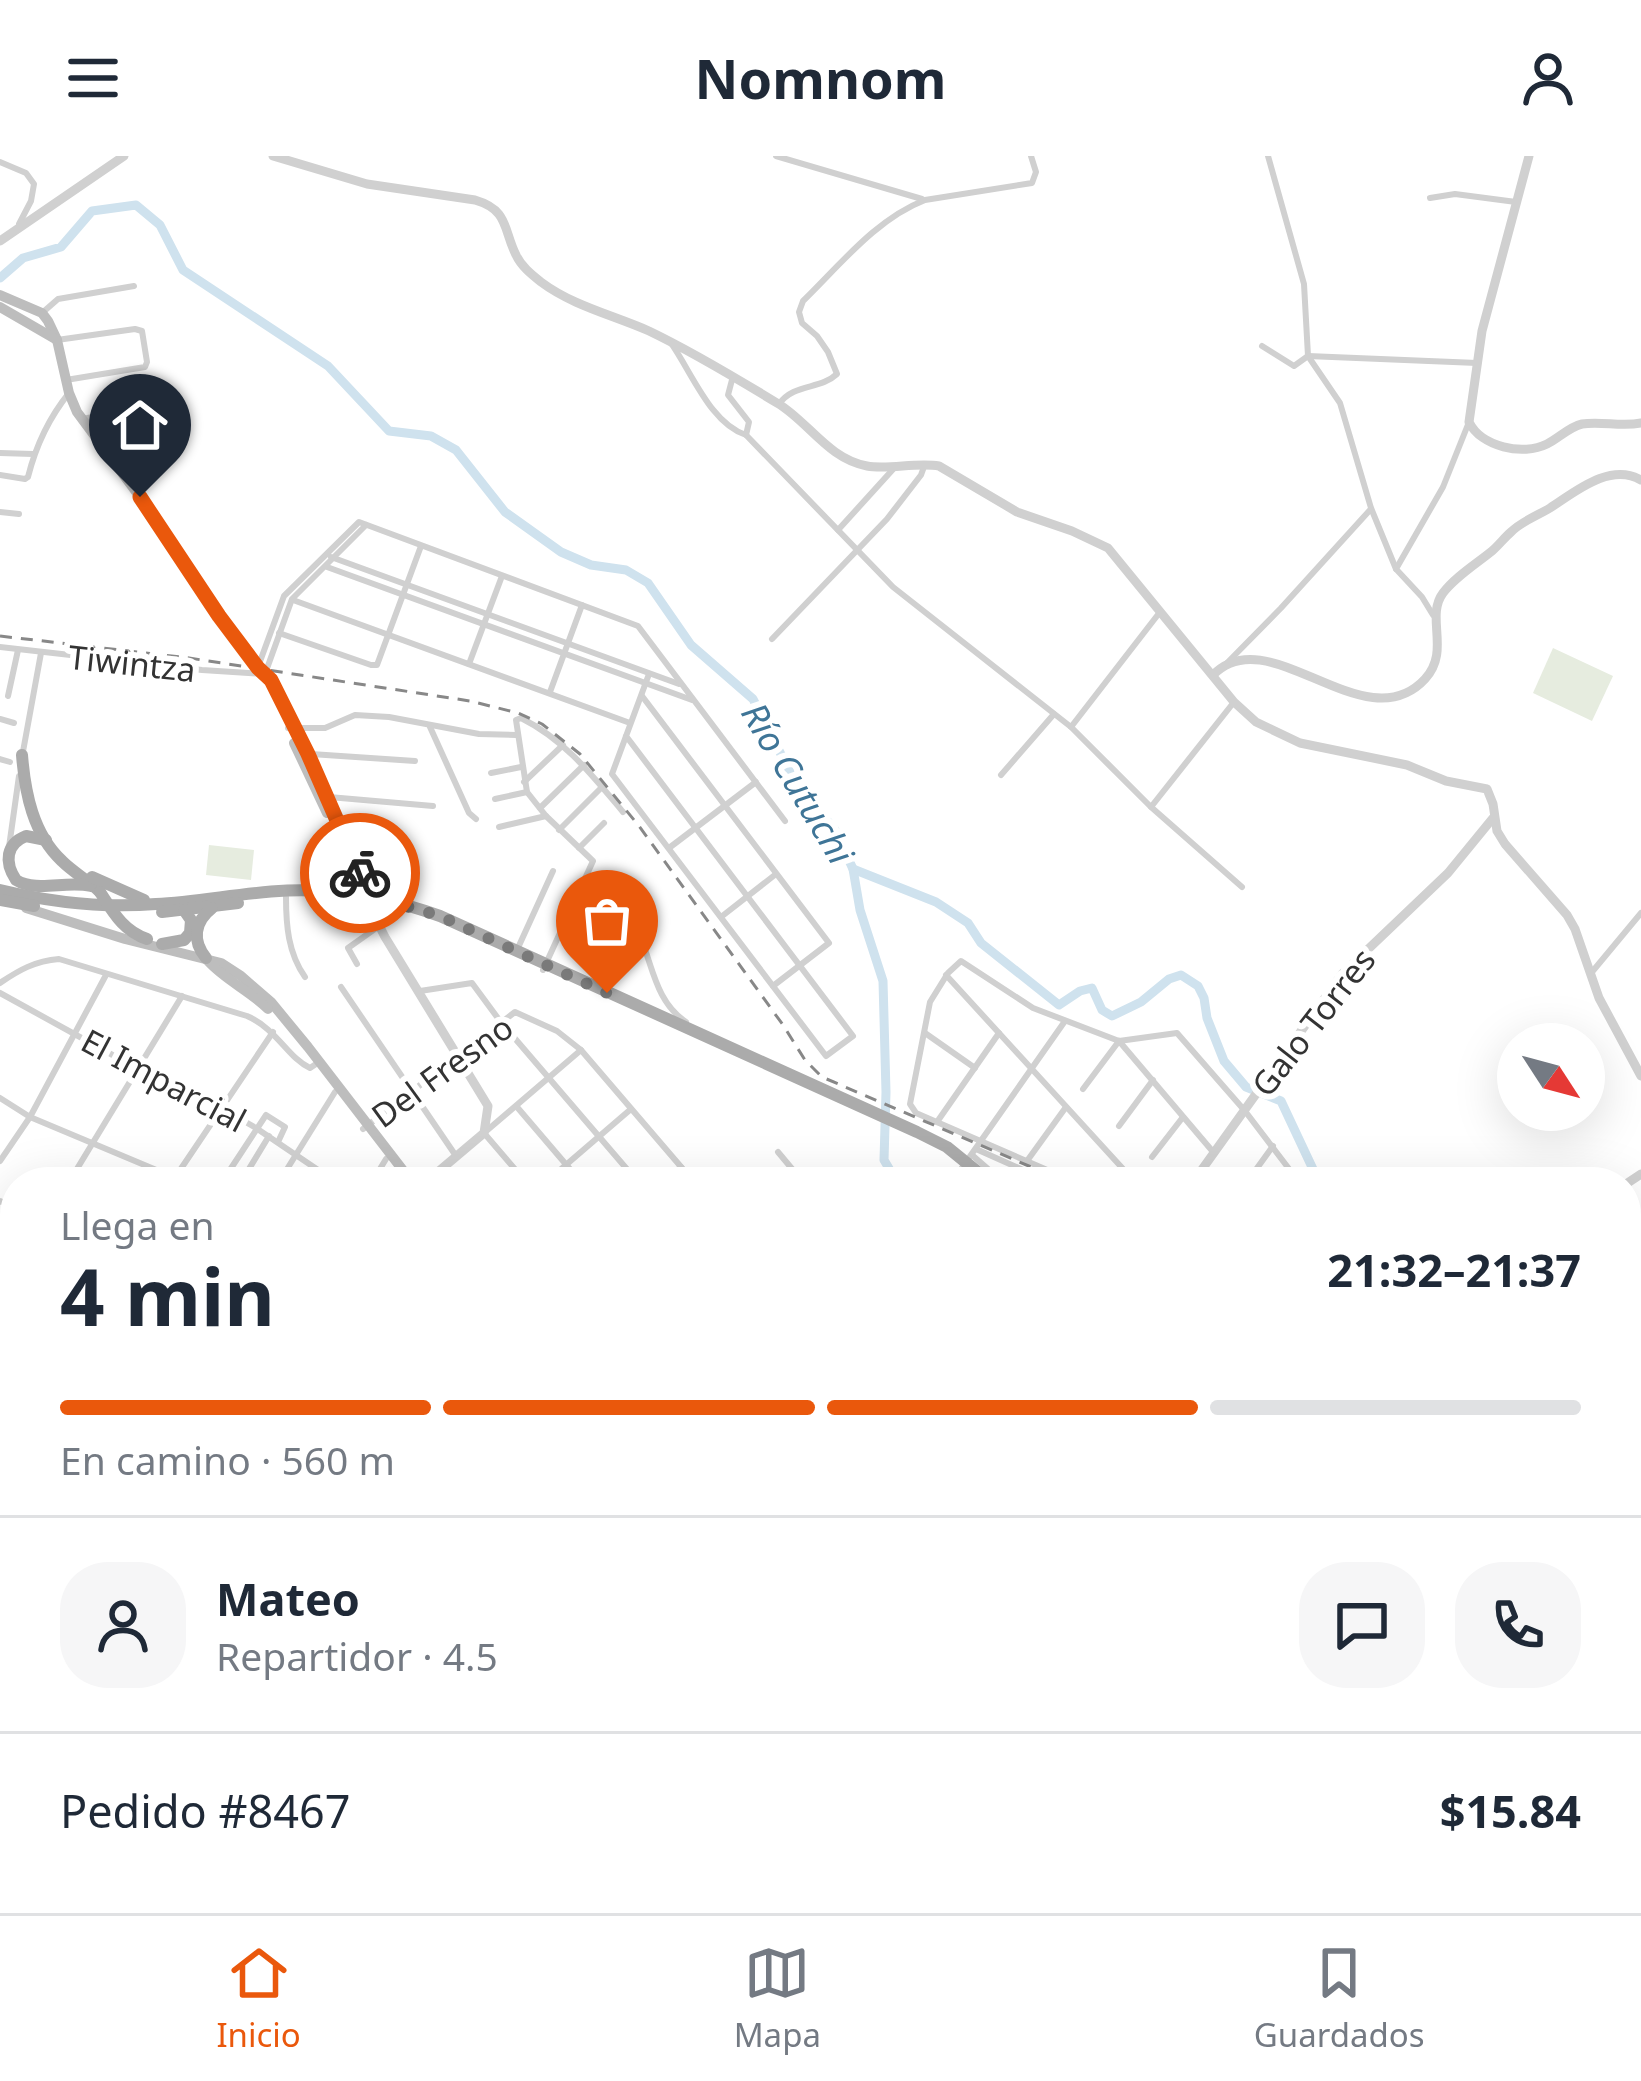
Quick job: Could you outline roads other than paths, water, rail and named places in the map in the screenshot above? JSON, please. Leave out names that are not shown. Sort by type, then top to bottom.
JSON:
[{"type":"main road","points":[[0,296],[42,314],[57,340],[67,387],[82,418],[271,680],[323,794]]},
{"type":"main road","points":[[0,307],[57,340]]},
{"type":"main road","points":[[291,727],[308,754],[371,907]]},
{"type":"main road","points":[[16,758],[32,814],[49,843],[60,860],[98,890],[123,926],[167,947],[190,933],[191,920],[184,910]]},
{"type":"main road","points":[[98,890],[70,882],[25,886],[13,876],[8,852],[17,840],[33,835],[85,873],[157,904]]},
{"type":"main road","points":[[2,897],[157,904],[285,891],[393,907],[515,953]]},
{"type":"main road","points":[[2,897],[121,913],[286,896],[440,916],[951,1153],[974,1152],[982,1167]]},
{"type":"main road","points":[[2,897],[125,939],[206,958]]},
{"type":"main road","points":[[215,906],[196,930],[206,958],[254,995],[316,1064],[396,1167]]},
{"type":"main road","points":[[544,967],[703,1034],[826,1096]]},
{"type":"main road","points":[[365,1127],[394,1167]]},
{"type":"street","points":[[0,241],[124,156]]},
{"type":"street","points":[[273,156],[367,184],[485,203],[502,217],[518,261],[544,284],[733,376],[779,404],[815,438],[853,460],[866,466],[939,466],[1017,512],[1108,548],[1234,702],[1256,722],[1300,742],[1481,786],[1490,794],[1493,818],[1505,844],[1568,915],[1599,998],[1641,1076]]},
{"type":"street","points":[[776,156],[925,200]]},
{"type":"street","points":[[779,404],[795,389],[826,382],[837,374],[828,352],[802,323],[803,301],[888,220],[925,200],[1030,184],[1036,177],[1031,156]]},
{"type":"street","points":[[1268,156],[1304,284],[1308,356],[1340,403],[1371,508],[1396,569],[1422,597],[1437,625]]},
{"type":"street","points":[[1396,569],[1443,487],[1469,422],[1486,313],[1529,156]]},
{"type":"street","points":[[0,162],[31,176],[34,184],[32,201],[15,231]]},
{"type":"street","points":[[1430,198],[1456,194],[1516,202]]},
{"type":"street","points":[[42,314],[58,299],[134,286]]},
{"type":"street","points":[[0,475],[26,478],[67,387],[145,367],[147,362],[142,331],[135,328],[57,340]]},
{"type":"street","points":[[671,343],[714,412],[734,431],[746,435],[899,592],[1071,727],[1150,807],[1242,887]]},
{"type":"street","points":[[1262,346],[1294,366],[1308,356],[1477,363]]},
{"type":"street","points":[[733,376],[728,395],[749,422],[746,435]]},
{"type":"street","points":[[82,418],[141,408]]},
{"type":"street","points":[[1469,422],[1477,435],[1521,449],[1535,449],[1583,424],[1641,423]]},
{"type":"street","points":[[110,455],[141,451]]},
{"type":"street","points":[[0,453],[33,454]]},
{"type":"street","points":[[838,530],[898,464]]},
{"type":"street","points":[[772,639],[898,506],[926,464]]},
{"type":"street","points":[[1225,665],[1275,662],[1345,693],[1391,697],[1406,693],[1434,667],[1443,593],[1517,527],[1592,482],[1624,475],[1641,480]]},
{"type":"street","points":[[1213,675],[1371,508]]},
{"type":"street","points":[[0,512],[19,514]]},
{"type":"street","points":[[261,671],[288,598],[358,522],[638,626],[785,821]]},
{"type":"street","points":[[275,632],[377,664],[421,546]]},
{"type":"street","points":[[330,557],[568,644],[694,701]]},
{"type":"street","points":[[322,565],[564,653],[682,686]]},
{"type":"street","points":[[470,664],[502,576]]},
{"type":"street","points":[[288,598],[631,723]]},
{"type":"street","points":[[549,693],[582,605]]},
{"type":"street","points":[[1071,727],[1160,612]]},
{"type":"street","name":"Tiwintza","points":[[0,647],[261,671]]},
{"type":"street","points":[[8,696],[18,650]]},
{"type":"street","points":[[2,877],[16,758],[41,653]]},
{"type":"street","points":[[626,736],[853,1036],[826,1056],[613,774],[626,736],[648,678]]},
{"type":"street","points":[[641,695],[829,943],[773,986]]},
{"type":"street","points":[[1150,807],[1234,702]]},
{"type":"street","points":[[1001,775],[1054,714]]},
{"type":"street","points":[[291,727],[325,728],[355,715],[516,735]]},
{"type":"street","points":[[0,719],[14,723]]},
{"type":"street","points":[[544,967],[592,861],[542,812],[525,787],[516,720],[541,728],[563,745],[623,812]]},
{"type":"street","points":[[430,726],[469,813],[476,819]]},
{"type":"street","points":[[495,799],[525,787],[563,745]]},
{"type":"street","points":[[308,754],[416,761]]},
{"type":"street","points":[[0,758],[16,758]]},
{"type":"street","points":[[499,827],[542,812],[584,765]]},
{"type":"street","points":[[490,773],[521,766]]},
{"type":"street","points":[[669,848],[756,782]]},
{"type":"street","points":[[559,830],[602,787]]},
{"type":"street","points":[[323,794],[433,806]]},
{"type":"street","name":"Galo Torres","points":[[1204,1167],[1342,974],[1448,873],[1493,818]]},
{"type":"street","points":[[579,848],[604,823]]},
{"type":"street","points":[[515,953],[553,872]]},
{"type":"street","points":[[721,917],[776,874]]},
{"type":"street","points":[[286,896],[291,947],[304,977]]},
{"type":"street","points":[[357,964],[349,945],[371,907],[488,1106],[484,1133],[513,1167]]},
{"type":"street","points":[[572,910],[640,936],[662,998],[703,1034]]},
{"type":"street","points":[[1590,975],[1641,913]]},
{"type":"street","points":[[0,983],[22,968],[59,959],[237,1012],[273,1032],[303,1066],[316,1064]]},
{"type":"street","points":[[988,1167],[910,1104],[930,1002],[961,961],[1034,1008],[1119,1041],[1214,1154]]},
{"type":"street","points":[[0,1161],[30,1117],[106,975]]},
{"type":"street","points":[[946,975],[1121,1167]]},
{"type":"street","points":[[420,991],[472,983],[625,1167]]},
{"type":"street","points":[[341,987],[456,1156]]},
{"type":"street","name":"El Imparcial","points":[[0,992],[137,1070],[221,1108],[311,1167]]},
{"type":"street","points":[[78,1167],[182,996]]},
{"type":"street","points":[[638,1007],[662,998]]},
{"type":"street","name":"Del Fresno","points":[[365,1127],[511,1013],[522,1013],[557,1031],[581,1050]]},
{"type":"street","points":[[963,1167],[1065,1021]]},
{"type":"street","points":[[182,1167],[273,1032]]},
{"type":"street","points":[[925,1033],[975,1068]]},
{"type":"street","points":[[937,1122],[999,1033]]},
{"type":"street","points":[[1083,1089],[1119,1041],[1177,1033],[1288,1167]]},
{"type":"street","points":[[443,1167],[581,1050],[681,1167]]},
{"type":"street","points":[[1118,1126],[1154,1080]]},
{"type":"street","points":[[287,1167],[337,1090]]},
{"type":"street","points":[[0,1098],[30,1117],[145,1167]]},
{"type":"street","points":[[516,1106],[566,1165]]},
{"type":"street","points":[[1028,1161],[1066,1107]]},
{"type":"street","points":[[564,1167],[631,1109]]},
{"type":"street","points":[[231,1167],[266,1115],[285,1129],[278,1142]]},
{"type":"street","points":[[1152,1157],[1183,1117]]},
{"type":"street","points":[[250,1167],[269,1136]]},
{"type":"street","points":[[1258,1167],[1273,1146]]},
{"type":"street","points":[[778,1152],[790,1167]]},
{"type":"street","points":[[974,1152],[1041,1167]]},
{"type":"street","points":[[974,1152],[1011,1167]]},
{"type":"street","points":[[381,1167],[386,1159]]},
{"type":"waterway","name":"Río Cutuchi","points":[[0,278],[23,258],[61,247],[92,211],[136,205],[160,225],[183,270],[328,366],[389,431],[431,436],[456,450],[505,512],[561,552],[591,565],[626,570],[648,583],[691,645],[753,699],[796,784],[835,830],[853,869],[860,910],[883,981],[884,1160],[888,1167]]},
{"type":"waterway","points":[[853,869],[936,902],[968,923],[981,943],[1059,1005],[1092,988],[1102,1010],[1112,1016],[1141,1002],[1169,979],[1181,975],[1198,986],[1224,1061],[1246,1087],[1281,1101],[1312,1167]]},
{"type":"railway","points":[[0,636],[189,658],[470,701],[542,724],[580,754],[639,826],[805,1060],[822,1077],[1031,1167]]}]
